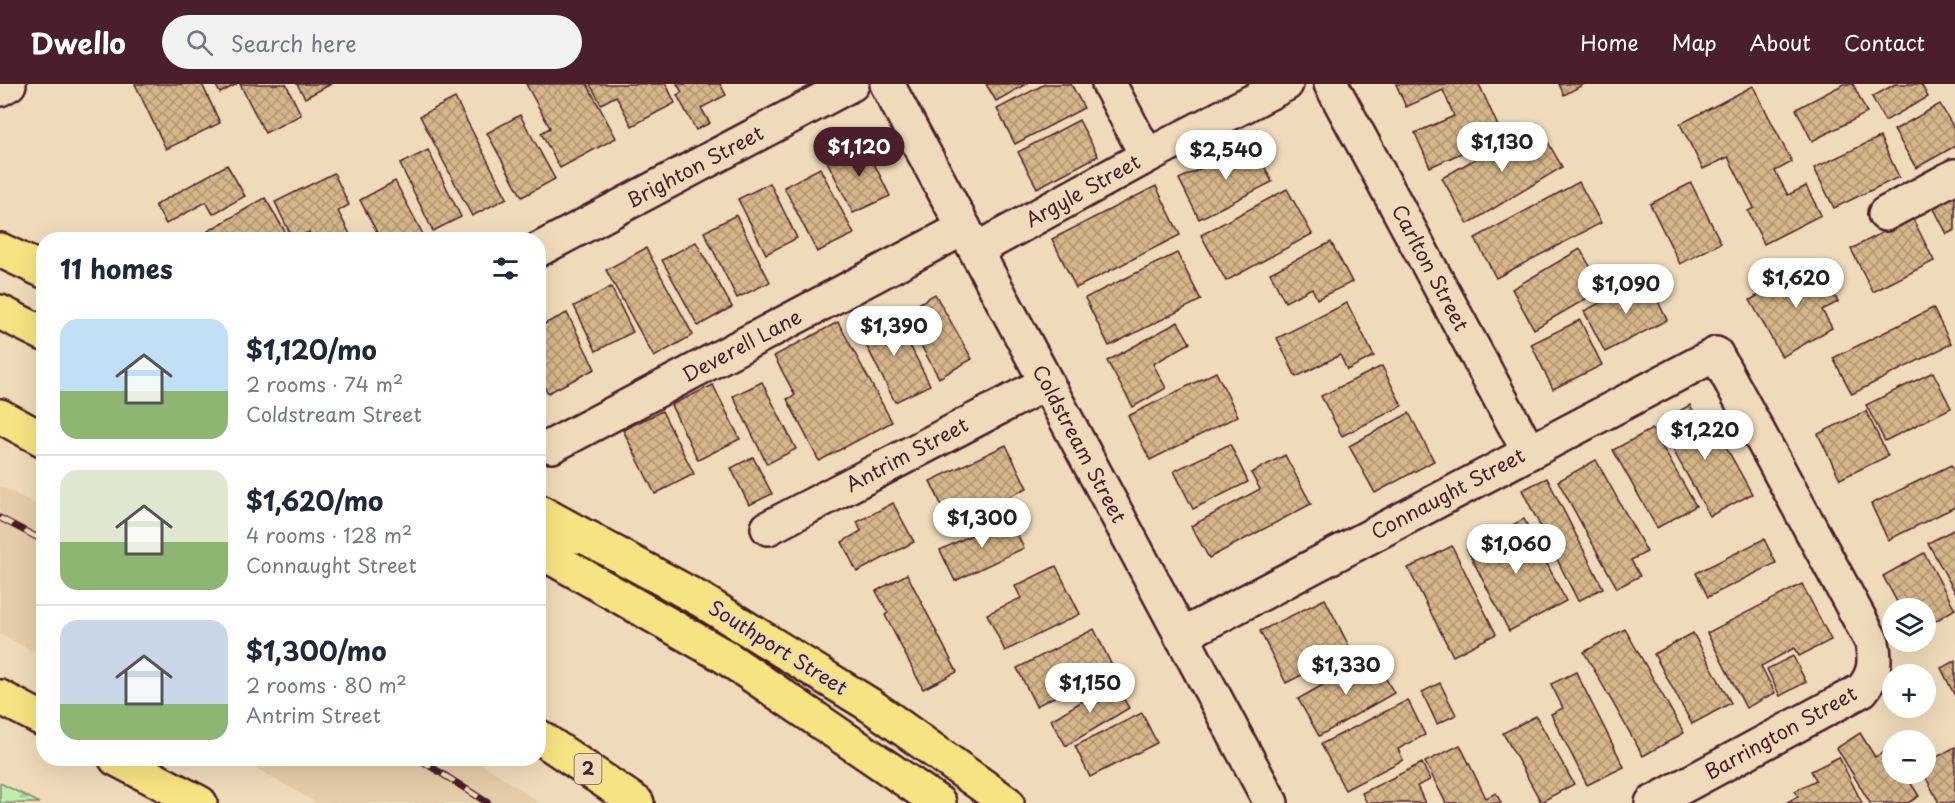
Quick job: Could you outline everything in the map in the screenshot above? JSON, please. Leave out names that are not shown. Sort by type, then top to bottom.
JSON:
[{"type":"main road","points":[[0,250],[36,267]]},
{"type":"main road","points":[[0,312],[36,330]]},
{"type":"main road","points":[[0,416],[36,436]]},
{"type":"main road","name":"Southport Street","points":[[546,515],[701,600],[860,699],[1008,803]]},
{"type":"main road","points":[[546,530],[589,538]]},
{"type":"main road","name":"Southport Street","points":[[546,555],[724,656],[939,803]]},
{"type":"main road","points":[[0,697],[36,716]]},
{"type":"main road","name":"2","points":[[546,741],[637,803]]},
{"type":"main road","points":[[130,766],[200,803]]},
{"type":"street","points":[[0,89],[9,84]]},
{"type":"street","name":"Brighton Street","points":[[546,246],[852,84]]},
{"type":"street","name":"Coldstream Street","points":[[887,84],[1271,803]]},
{"type":"street","points":[[1109,84],[1147,156]]},
{"type":"street","name":"Argyle Street","points":[[970,239],[1147,156],[1286,84]]},
{"type":"street","name":"Carlton Street","points":[[1331,84],[1529,452]]},
{"type":"street","points":[[1885,214],[1955,176]]},
{"type":"street","name":"Deverell Lane","points":[[552,446],[970,239]]},
{"type":"street","name":"Connaught Street","points":[[1181,636],[1716,354]]},
{"type":"street","name":"Barrington Street","points":[[1652,803],[1862,690],[1870,681],[1875,669],[1872,642],[1716,354]]},
{"type":"street","name":"Antrim Street","points":[[768,528],[1046,382]]},
{"type":"shaded area","points":[[0,486],[36,504],[36,652],[0,634]]},
{"type":"shaded area","points":[[252,766],[485,766],[540,803],[317,803]]},
{"type":"green space","points":[[0,783],[40,803],[0,803]]},
{"type":"building","points":[[135,84],[202,84],[220,123],[166,149]]},
{"type":"building","points":[[215,84],[237,84],[220,93]]},
{"type":"building","points":[[240,84],[286,84],[301,115],[265,133]]},
{"type":"building","points":[[297,84],[331,84],[305,98]]},
{"type":"building","points":[[526,84],[587,84],[616,138],[560,168],[541,133],[550,128]]},
{"type":"building","points":[[590,84],[666,84],[675,103],[632,126],[616,96],[601,104]]},
{"type":"building","points":[[677,84],[720,84],[726,95],[701,108],[710,123],[696,130],[677,95],[682,92]]},
{"type":"building","points":[[986,84],[1026,84],[996,101]]},
{"type":"building","points":[[1045,84],[1071,84],[1084,108],[1015,144],[997,109]]},
{"type":"building","points":[[1396,84],[1479,84],[1502,135],[1430,167],[1415,133],[1454,116],[1443,90],[1406,107]]},
{"type":"building","points":[[1559,84],[1584,84],[1564,95]]},
{"type":"building","points":[[1844,84],[1853,84],[1867,113],[1812,141],[1796,109]]},
{"type":"building","points":[[1895,84],[1921,84],[1928,97],[1885,121],[1872,97]]},
{"type":"building","points":[[1753,86],[1792,162],[1775,171],[1788,195],[1806,186],[1821,215],[1764,244],[1748,211],[1754,208],[1728,157],[1703,169],[1680,124]]},
{"type":"building","points":[[455,98],[507,198],[472,216],[420,116]]},
{"type":"building","points":[[1940,104],[1955,130],[1955,146],[1916,168],[1894,130]]},
{"type":"building","points":[[520,115],[555,179],[522,197],[487,133]]},
{"type":"building","points":[[1079,120],[1098,156],[1037,188],[1018,152]]},
{"type":"building","points":[[1537,123],[1562,167],[1468,224],[1442,178]]},
{"type":"building","points":[[1880,137],[1899,177],[1834,208],[1814,168]]},
{"type":"building","points":[[864,143],[890,196],[853,213],[827,161]]},
{"type":"building","points":[[1253,143],[1272,182],[1199,219],[1179,179]]},
{"type":"building","points":[[428,150],[461,217],[433,231],[400,164]]},
{"type":"building","points":[[227,165],[245,196],[213,214],[206,202],[166,224],[155,205]]},
{"type":"building","points":[[820,168],[854,234],[817,252],[784,187]]},
{"type":"building","points":[[334,173],[349,205],[338,211],[349,232],[289,232],[275,202]]},
{"type":"building","points":[[395,181],[422,232],[377,232],[360,200]]},
{"type":"building","points":[[1579,182],[1601,223],[1496,278],[1475,238]]},
{"type":"building","points":[[770,183],[797,238],[766,254],[738,199]]},
{"type":"building","points":[[1691,183],[1721,243],[1680,264],[1650,204]]},
{"type":"building","points":[[1156,186],[1180,235],[1076,288],[1052,239]]},
{"type":"building","points":[[1955,188],[1955,230],[1947,234],[1930,201]]},
{"type":"building","points":[[1287,189],[1312,234],[1226,281],[1201,235]]},
{"type":"building","points":[[265,198],[285,232],[209,232]]},
{"type":"building","points":[[736,215],[770,282],[737,298],[704,232]]},
{"type":"building","points":[[1912,217],[1934,261],[1873,292],[1851,249]]},
{"type":"building","points":[[696,242],[732,307],[698,326],[662,260]]},
{"type":"building","points":[[1331,242],[1352,282],[1317,299],[1312,288],[1285,302],[1270,273]]},
{"type":"building","points":[[646,248],[693,335],[654,357],[606,270]]},
{"type":"building","points":[[1580,249],[1603,289],[1534,329],[1512,289]]},
{"type":"building","points":[[1177,253],[1201,300],[1109,346],[1085,298]]},
{"type":"building","points":[[1816,262],[1838,302],[1822,310],[1832,328],[1782,357],[1750,300]]},
{"type":"building","points":[[1647,279],[1667,320],[1605,352],[1584,311]]},
{"type":"building","points":[[611,287],[633,332],[596,351],[574,306]]},
{"type":"building","points":[[935,294],[972,359],[939,378],[903,313]]},
{"type":"building","points":[[1347,303],[1374,356],[1347,370],[1340,355],[1296,377],[1277,338]]},
{"type":"building","points":[[1933,308],[1951,344],[1852,394],[1833,358]]},
{"type":"building","points":[[893,312],[930,385],[895,402],[858,329]]},
{"type":"building","points":[[567,313],[595,369],[548,393],[546,389],[546,323]]},
{"type":"building","points":[[1580,320],[1602,365],[1553,389],[1531,344]]},
{"type":"building","points":[[838,322],[892,422],[819,461],[787,399],[795,395],[774,356]]},
{"type":"building","points":[[1178,322],[1190,343],[1153,364],[1166,388],[1133,407],[1107,361]]},
{"type":"building","points":[[1382,366],[1402,406],[1342,436],[1321,396]]},
{"type":"building","points":[[1216,372],[1238,416],[1150,460],[1128,416]]},
{"type":"building","points":[[1933,372],[1951,408],[1885,441],[1866,405]]},
{"type":"building","points":[[762,382],[796,449],[767,464],[733,396]]},
{"type":"building","points":[[713,385],[740,439],[698,460],[671,405]]},
{"type":"building","points":[[1690,405],[1704,430],[1714,425],[1752,494],[1710,516],[1658,423]]},
{"type":"building","points":[[662,411],[694,474],[655,494],[623,430]]},
{"type":"building","points":[[1866,411],[1888,456],[1840,479],[1818,434]]},
{"type":"building","points":[[1409,413],[1434,461],[1375,493],[1349,446]]},
{"type":"building","points":[[1652,429],[1696,506],[1657,528],[1613,450]]},
{"type":"building","points":[[1230,444],[1248,482],[1193,509],[1174,471]]},
{"type":"building","points":[[1006,445],[1027,488],[951,525],[930,481]]},
{"type":"building","points":[[1285,455],[1311,504],[1209,558],[1191,526],[1260,489],[1251,473]]},
{"type":"building","points":[[753,457],[772,494],[749,505],[731,468]]},
{"type":"building","points":[[1596,460],[1647,552],[1631,560],[1640,576],[1617,588],[1558,481]]},
{"type":"building","points":[[1951,465],[1955,473],[1955,507],[1888,540],[1871,504]]},
{"type":"building","points":[[1547,478],[1603,588],[1578,601],[1522,490]]},
{"type":"building","points":[[893,503],[914,542],[857,572],[842,542],[861,531],[857,522]]},
{"type":"building","points":[[1009,517],[1024,548],[955,581],[940,550]]},
{"type":"building","points":[[1524,519],[1566,601],[1509,631],[1467,549]]},
{"type":"building","points":[[1955,529],[1955,592],[1928,543]]},
{"type":"building","points":[[1764,539],[1776,563],[1708,597],[1696,573]]},
{"type":"building","points":[[1452,546],[1496,634],[1453,656],[1408,568]]},
{"type":"building","points":[[1924,553],[1955,609],[1936,621],[1936,598],[1895,598],[1883,576]]},
{"type":"building","points":[[1056,566],[1080,614],[1005,651],[987,614],[1021,598],[1015,586]]},
{"type":"building","points":[[907,574],[957,672],[923,689],[885,615],[888,613],[876,591]]},
{"type":"building","points":[[1802,584],[1831,640],[1799,656],[1794,648],[1761,666],[1775,693],[1746,708],[1707,633]]},
{"type":"building","points":[[1325,599],[1351,650],[1286,683],[1260,631]]},
{"type":"building","points":[[1094,629],[1113,668],[1036,706],[1017,668]]},
{"type":"building","points":[[1625,629],[1684,733],[1643,756],[1584,652]]},
{"type":"building","points":[[1693,633],[1731,703],[1692,724],[1654,654]]},
{"type":"building","points":[[1373,656],[1394,693],[1319,736],[1298,699]]},
{"type":"building","points":[[1793,656],[1806,682],[1780,696],[1767,669]]},
{"type":"building","points":[[1955,661],[1955,696],[1941,668]]},
{"type":"building","points":[[1576,672],[1624,767],[1587,785],[1551,714],[1563,708],[1551,684]]},
{"type":"building","points":[[1114,682],[1129,708],[1066,746],[1051,720]]},
{"type":"building","points":[[1440,683],[1456,715],[1437,724],[1422,692]]},
{"type":"building","points":[[1408,700],[1425,735],[1398,749],[1403,760],[1345,790],[1321,744]]},
{"type":"building","points":[[1142,713],[1157,743],[1090,777],[1075,746]]},
{"type":"building","points":[[1536,716],[1574,784],[1541,802],[1503,733]]},
{"type":"building","points":[[1860,733],[1875,757],[1882,753],[1882,784],[1911,784],[1919,796],[1908,803],[1870,803],[1837,748]]},
{"type":"building","points":[[1460,745],[1486,798],[1496,793],[1501,803],[1446,803],[1425,762]]},
{"type":"building","points":[[1955,747],[1955,803],[1939,803],[1929,784],[1936,784],[1936,757]]},
{"type":"building","points":[[1839,757],[1862,803],[1786,803],[1798,796],[1795,791],[1816,780],[1811,771]]},
{"type":"building","points":[[1422,763],[1430,780],[1417,786],[1425,803],[1367,803],[1362,793]]},
{"type":"railway","points":[[0,518],[36,537]]},
{"type":"railway","points":[[430,766],[488,803]]}]
